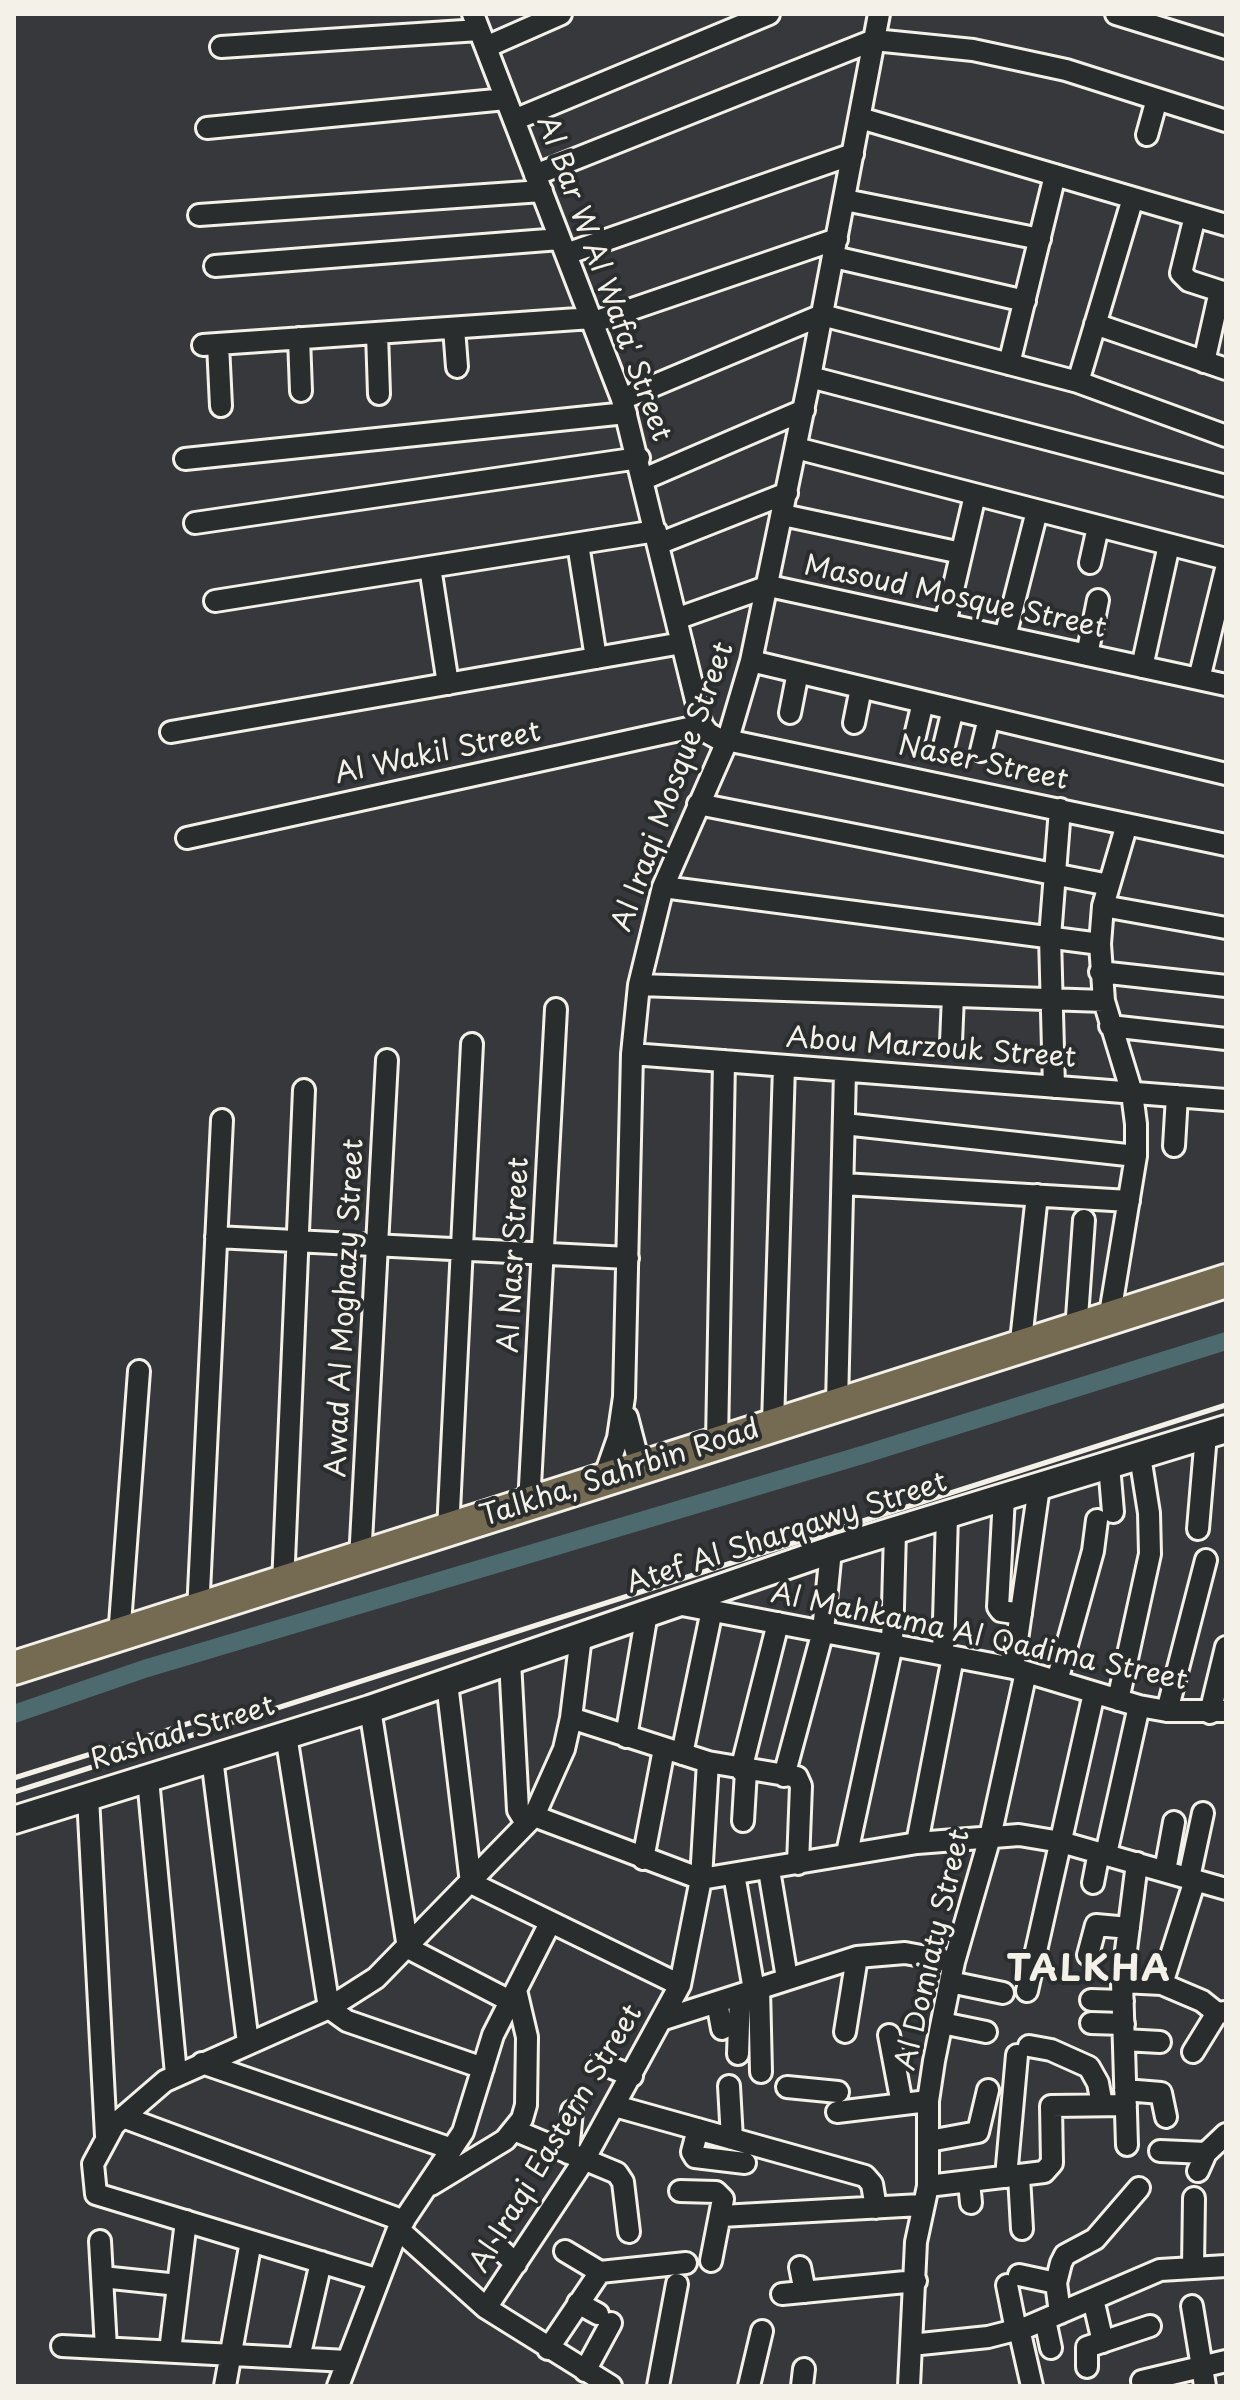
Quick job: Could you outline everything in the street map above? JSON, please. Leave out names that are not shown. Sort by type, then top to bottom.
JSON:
[{"type":"main road","name":"Talkha, Sahrbin Road","points":[[14,1668],[283,1585],[773,1424],[1020,1350],[1226,1281]]},
{"type":"street","points":[[221,47],[480,30],[561,14]]},
{"type":"street","points":[[514,120],[769,14]]},
{"type":"street","name":"Al Iraqi Mosque Street","points":[[604,1478],[618,1438],[624,1397],[632,1054],[639,985],[663,887],[728,739],[751,661],[804,410],[879,14]]},
{"type":"street","points":[[1116,14],[1226,48]]},
{"type":"street","name":"Al Bar W Al Wafa' Street","points":[[480,30],[624,406],[702,725]]},
{"type":"street","points":[[199,215],[538,183],[874,40],[989,53],[1066,70],[1226,121]]},
{"type":"street","points":[[207,128],[506,99]]},
{"type":"street","points":[[1147,135],[1157,99]]},
{"type":"street","points":[[860,118],[1195,216],[1224,219]]},
{"type":"street","points":[[215,266],[563,246],[853,154]]},
{"type":"street","points":[[1009,364],[1055,175]]},
{"type":"street","points":[[1078,382],[1133,198]]},
{"type":"street","points":[[845,200],[1040,239]]},
{"type":"street","points":[[1195,216],[1181,273],[1189,281],[1223,292],[1204,362]]},
{"type":"street","points":[[221,406],[210,344],[593,320],[835,248],[1025,301]]},
{"type":"street","points":[[185,459],[624,406],[822,315],[1078,382],[1226,436]]},
{"type":"street","points":[[1095,324],[1226,369]]},
{"type":"street","points":[[454,328],[457,367]]},
{"type":"street","points":[[377,333],[379,394]]},
{"type":"street","points":[[299,338],[301,391]]},
{"type":"street","points":[[810,377],[1226,486]]},
{"type":"street","points":[[644,479],[804,410]]},
{"type":"street","points":[[796,448],[1226,559]]},
{"type":"street","points":[[195,523],[639,458]]},
{"type":"street","points":[[215,601],[578,544],[657,538],[787,493]]},
{"type":"street","points":[[945,624],[975,495]]},
{"type":"street","points":[[1005,637],[1037,511]]},
{"type":"street","points":[[783,515],[961,553]]},
{"type":"street","points":[[1090,563],[1098,527]]},
{"type":"street","points":[[578,544],[596,658]]},
{"type":"street","points":[[1142,667],[1169,545]]},
{"type":"street","points":[[430,567],[448,684]]},
{"type":"street","points":[[1199,679],[1226,569]]},
{"type":"street","name":"Masoud Mosque Street","points":[[676,619],[769,586],[1226,685]]},
{"type":"street","points":[[1087,655],[1098,600]]},
{"type":"street","points":[[171,732],[682,643]]},
{"type":"street","points":[[751,661],[1226,774]]},
{"type":"street","points":[[790,713],[798,672]]},
{"type":"street","points":[[854,723],[861,688]]},
{"type":"street","points":[[915,736],[923,702]]},
{"type":"street","points":[[944,746],[953,709]]},
{"type":"street","points":[[981,751],[989,718]]},
{"type":"street","points":[[702,725],[717,738],[728,739]]},
{"type":"street","name":"Al Wakil Street","points":[[187,838],[702,725]]},
{"type":"street","name":"Naser Street","points":[[728,739],[1226,845]]},
{"type":"street","points":[[698,804],[1109,885]]},
{"type":"street","points":[[1054,1087],[1050,937],[1060,809]]},
{"type":"street","points":[[1109,1320],[1136,1156],[1132,1093],[1104,1001],[1100,944],[1103,906],[1127,824]]},
{"type":"street","points":[[663,887],[1100,944]]},
{"type":"street","points":[[1103,906],[1226,928]]},
{"type":"street","points":[[1100,972],[1226,986]]},
{"type":"street","points":[[639,985],[1104,1001]]},
{"type":"street","points":[[951,1042],[953,996]]},
{"type":"street","name":"Al Nasr Street","points":[[529,1504],[556,1009]]},
{"type":"street","points":[[1110,1026],[1226,1039]]},
{"type":"street","points":[[448,1531],[472,1044]]},
{"type":"street","name":"Abou Marzouk Street","points":[[632,1054],[1226,1100]]},
{"type":"street","name":"Awad Al Moghazy Street","points":[[360,1560],[387,1060]]},
{"type":"street","points":[[717,1442],[724,1061]]},
{"type":"street","points":[[773,1424],[784,1066]]},
{"type":"street","points":[[837,1404],[845,1071]]},
{"type":"street","points":[[283,1585],[304,1090]]},
{"type":"street","points":[[1174,1146],[1177,1096]]},
{"type":"street","points":[[198,1612],[222,1120]]},
{"type":"street","points":[[844,1124],[1136,1156]]},
{"type":"street","points":[[843,1184],[1129,1201]]},
{"type":"street","points":[[1020,1350],[1037,1195]]},
{"type":"street","points":[[1076,1331],[1084,1220]]},
{"type":"street","points":[[216,1237],[628,1258]]},
{"type":"street","points":[[119,1637],[139,1371]]},
{"type":"street","name":"Al Iraqi Mosque Street","points":[[624,1397],[640,1467]]},
{"type":"street","points":[[1198,1529],[1216,1432]]},
{"type":"street","name":"Atef Al Sharqawy Street","points":[[370,1709],[831,1550],[1216,1432]]},
{"type":"street","points":[[1118,1700],[1150,1554],[1149,1513],[1140,1456]]},
{"type":"street","points":[[1057,1681],[1105,1516],[1109,1465]]},
{"type":"street","name":"Al Domiaty Street","points":[[909,2386],[916,2242],[925,2195],[929,2141],[928,2101],[952,1972],[990,1837],[1020,1670],[1021,1614],[1039,1487]]},
{"type":"street","points":[[1004,1497],[998,1607],[1001,1611],[1021,1614]]},
{"type":"street","points":[[917,1843],[948,1656],[947,1515]]},
{"type":"street","points":[[847,1853],[892,1645],[895,1531]]},
{"type":"street","points":[[784,1776],[823,1631],[831,1550]]},
{"type":"street","points":[[1167,1711],[1206,1560]]},
{"type":"street","name":"Al Mahkama Al Qadima Street","points":[[673,1604],[1020,1670],[1139,1706],[1167,1711],[1218,1712]]},
{"type":"street","points":[[643,1859],[712,1610]]},
{"type":"street","points":[[626,1737],[647,1613]]},
{"type":"street","points":[[743,1821],[744,1770],[778,1623]]},
{"type":"street","points":[[376,2279],[96,2194],[93,2164],[106,2136],[123,2117],[176,2074],[351,1997],[408,1948],[530,1820],[552,1779],[571,1718],[581,1636]]},
{"type":"street","points":[[1218,1712],[1226,1647]]},
{"type":"street","points":[[510,1661],[518,1810],[530,1820],[701,1879],[917,1843],[1019,1835],[1061,1842],[1226,1889]]},
{"type":"street","points":[[447,1683],[471,1883]]},
{"type":"street","points":[[1027,1991],[1094,1693]]},
{"type":"street","points":[[1093,1883],[1139,1706]]},
{"type":"street","points":[[370,1709],[408,1948]]},
{"type":"street","name":"Rashad Street","points":[[14,1820],[370,1709]]},
{"type":"street","points":[[571,1718],[708,1762],[794,1776],[801,1782],[798,1864]]},
{"type":"street","points":[[286,1735],[329,2008],[347,2021],[483,2068]]},
{"type":"street","points":[[212,1758],[248,2043]]},
{"type":"street","name":"Al Iraqi Eastern Street","points":[[486,2308],[508,2257],[615,2106],[680,1985],[701,1879],[708,1762]]},
{"type":"street","points":[[148,1779],[176,2074]]},
{"type":"street","points":[[88,1797],[106,2136]]},
{"type":"street","points":[[1162,1984],[1192,1879],[1203,1813]]},
{"type":"street","points":[[1165,1871],[1174,1822]]},
{"type":"street","points":[[1127,2145],[1123,1991],[1137,1863]]},
{"type":"street","points":[[769,1870],[787,1978]]},
{"type":"street","points":[[734,1874],[761,2072]]},
{"type":"street","points":[[471,1883],[680,1985]]},
{"type":"street","points":[[338,2386],[376,2279],[401,2225],[452,2149],[471,2113],[493,2035],[550,1923]]},
{"type":"street","points":[[1088,1955],[1096,1925],[1129,1928]]},
{"type":"street","points":[[408,1948],[513,1996],[527,2037],[526,2105],[514,2130],[505,2140],[425,2189]]},
{"type":"street","points":[[664,2019],[857,1957],[905,1953],[1003,1993]]},
{"type":"street","points":[[845,2032],[857,1957]]},
{"type":"street","points":[[1091,2000],[1162,1984],[1202,2001],[1222,2013],[1193,2052]]},
{"type":"street","points":[[738,2054],[751,1991]]},
{"type":"street","points":[[717,2002],[722,2029]]},
{"type":"street","points":[[942,2023],[986,2032]]},
{"type":"street","points":[[1091,2023],[1160,2042]]},
{"type":"street","points":[[889,2035],[902,2104]]},
{"type":"street","points":[[1022,2229],[1012,2176],[1023,2050],[1051,2050],[1089,2067],[1098,2083],[1102,2105]]},
{"type":"street","points":[[202,2063],[452,2149]]},
{"type":"street","points":[[600,2063],[632,2076]]},
{"type":"street","points":[[729,2086],[732,2139]]},
{"type":"street","points":[[787,2087],[837,2103],[902,2104],[928,2101]]},
{"type":"street","points":[[929,2141],[978,2132],[988,2090]]},
{"type":"street","points":[[721,2216],[876,2208],[969,2181],[1039,2173],[1050,2167],[1051,2106],[1102,2105],[1125,2097],[1161,2093],[1166,2117]]},
{"type":"street","points":[[615,2106],[865,2176],[872,2184],[876,2208]]},
{"type":"street","points":[[572,2111],[576,2157]]},
{"type":"street","points":[[123,2117],[401,2225],[486,2308],[611,2386]]},
{"type":"street","points":[[698,2129],[693,2156],[745,2163]]},
{"type":"street","points":[[514,2130],[620,2177],[629,2232]]},
{"type":"street","points":[[1160,2151],[1202,2162],[1226,2134]]},
{"type":"street","points":[[969,2181],[971,2203]]},
{"type":"street","points":[[1051,2348],[1056,2283],[1065,2255],[1095,2239],[1139,2188]]},
{"type":"street","points":[[680,2191],[716,2192],[723,2199],[711,2261]]},
{"type":"street","points":[[1193,2267],[1194,2198]]},
{"type":"street","points":[[170,2351],[186,2221]]},
{"type":"street","points":[[100,2241],[106,2348]]},
{"type":"street","points":[[225,2386],[251,2241]]},
{"type":"street","points":[[565,2251],[600,2272],[686,2263]]},
{"type":"street","points":[[299,2358],[321,2262]]},
{"type":"street","points":[[911,2345],[988,2337],[1017,2330],[1160,2270],[1226,2266]]},
{"type":"street","points":[[800,2267],[805,2292]]},
{"type":"street","points":[[548,2349],[600,2272]]},
{"type":"street","points":[[102,2277],[178,2285]]},
{"type":"street","points":[[1032,2386],[1017,2330],[1013,2280],[1056,2283]]},
{"type":"street","points":[[782,2294],[916,2281]]},
{"type":"street","points":[[658,2386],[677,2284]]},
{"type":"street","points":[[1093,2299],[1103,2342]]},
{"type":"street","points":[[578,2303],[604,2319],[585,2371]]},
{"type":"street","points":[[1192,2306],[1203,2377]]},
{"type":"street","points":[[1092,2377],[1085,2350],[1150,2326]]},
{"type":"street","points":[[749,2386],[762,2331]]},
{"type":"street","points":[[62,2346],[347,2361]]},
{"type":"street","points":[[1142,2381],[1203,2377],[1226,2361]]},
{"type":"waterway","points":[[14,1714],[147,1668],[865,1454],[1226,1341]]},
{"type":"railway","points":[[14,1792],[1226,1405]]},
{"type":"railway","points":[[14,1778],[219,1714]]},
{"type":"district","name":"TALKHA","points":[[1089,1971]]}]
